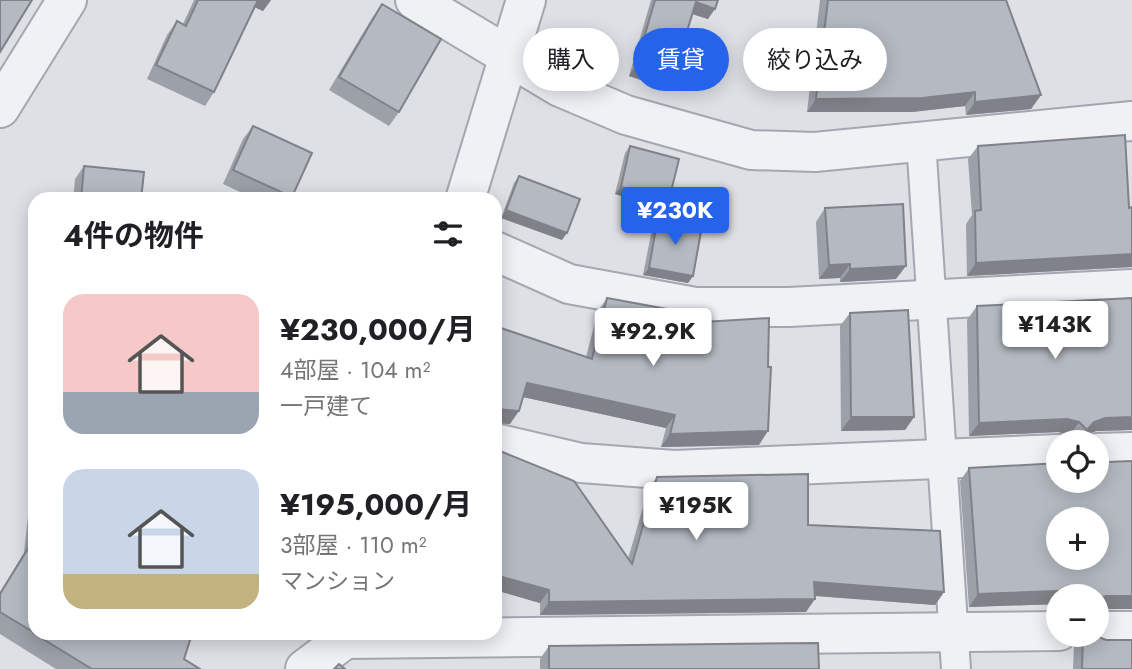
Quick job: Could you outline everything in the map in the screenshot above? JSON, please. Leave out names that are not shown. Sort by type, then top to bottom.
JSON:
[{"type":"street","points":[[0,108],[67,0]]},
{"type":"street","points":[[415,0],[560,87],[626,115],[751,150],[815,152],[1132,121]]},
{"type":"street","points":[[467,192],[526,0]]},
{"type":"street","points":[[502,254],[569,284],[695,307],[789,307],[1132,289]]},
{"type":"street","points":[[502,445],[581,463],[674,470],[1046,454]]},
{"type":"street","points":[[1109,453],[1132,452]]},
{"type":"street","points":[[304,669],[316,657],[353,647],[954,631],[1046,631]]},
{"type":"street","points":[[1109,631],[1132,631]]},
{"type":"lane","points":[[921,141],[956,669]]},
{"type":"building","points":[[0,0],[32,0],[0,52]]},
{"type":"building","points":[[198,0],[258,0],[214,92],[156,65],[177,21],[186,26]]},
{"type":"building","points":[[655,0],[718,0],[715,9],[696,2],[688,28],[647,28]]},
{"type":"building","points":[[828,0],[1006,0],[1041,95],[975,102],[975,92],[922,98],[816,99],[817,91],[887,91],[887,28],[825,28]]},
{"type":"building","points":[[382,4],[441,39],[399,112],[339,77]]},
{"type":"building","points":[[253,126],[312,153],[294,192],[281,192],[233,170]]},
{"type":"building","points":[[1125,135],[1129,208],[1132,207],[1132,254],[976,263],[975,211],[981,210],[978,146]]},
{"type":"building","points":[[630,146],[679,159],[669,200],[621,187]]},
{"type":"building","points":[[84,166],[144,172],[142,192],[82,192]]},
{"type":"building","points":[[519,176],[580,199],[567,233],[506,210]]},
{"type":"building","points":[[903,204],[906,266],[850,269],[850,264],[829,265],[825,208]]},
{"type":"building","points":[[658,217],[702,226],[693,276],[649,268]]},
{"type":"building","points":[[607,298],[689,313],[687,323],[769,318],[768,367],[771,367],[768,431],[670,434],[675,415],[527,383],[519,411],[502,409],[502,328],[592,359]]},
{"type":"building","points":[[1132,298],[1132,417],[1105,418],[1094,422],[1087,430],[1079,422],[1067,419],[979,423],[977,306]]},
{"type":"building","points":[[908,310],[914,417],[851,417],[850,313]]},
{"type":"building","points":[[502,452],[574,481],[632,564],[657,477],[808,474],[808,525],[940,531],[944,592],[814,582],[815,599],[549,602],[549,590],[502,577]]},
{"type":"building","points":[[1132,461],[1132,596],[1109,596],[1109,584],[1046,584],[1046,591],[978,594],[969,468],[1046,464],[1046,493],[1109,493],[1109,462]]},
{"type":"building","points":[[28,548],[28,629],[0,612],[0,594]]},
{"type":"building","points":[[45,640],[190,640],[184,659],[200,669],[92,669]]},
{"type":"building","points":[[1109,640],[1132,640],[1132,669],[1082,669],[1083,647],[1109,647]]},
{"type":"building","points":[[818,643],[819,669],[549,669],[549,646]]}]
